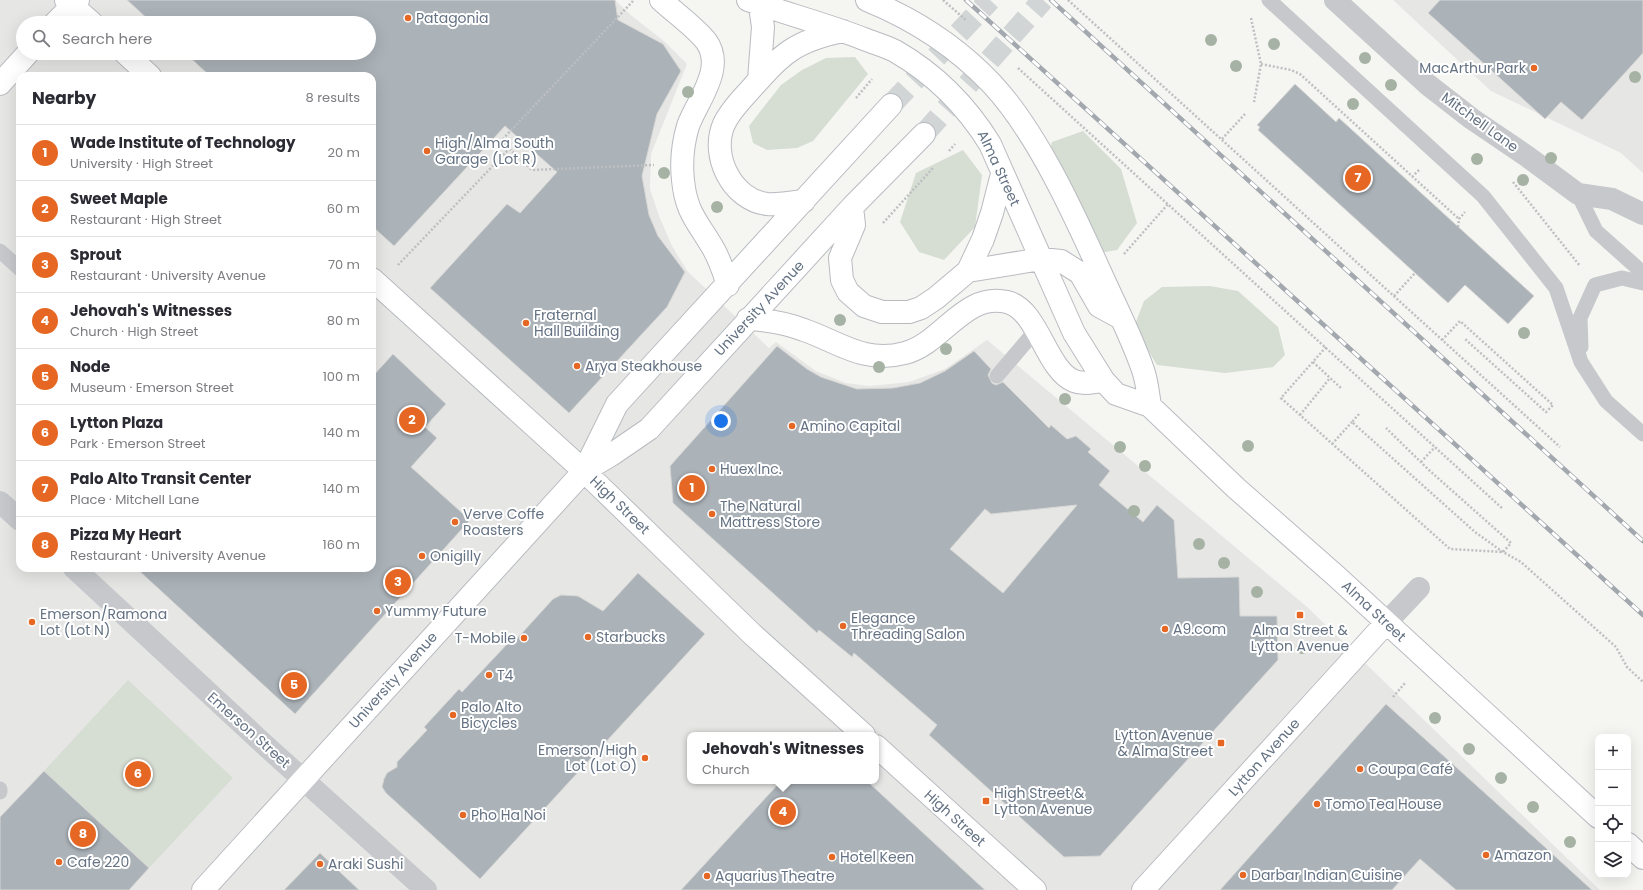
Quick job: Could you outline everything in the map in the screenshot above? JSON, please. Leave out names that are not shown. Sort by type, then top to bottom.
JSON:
[{"type":"main road","points":[[661,0],[706,41],[711,51],[713,61],[707,85],[688,127],[684,142],[682,164],[684,193],[688,208],[713,248],[728,285]]},
{"type":"main road","points":[[867,0],[914,22],[959,53],[993,85],[1018,117],[1042,156],[1085,238],[1144,371],[1150,406]]},
{"type":"main road","points":[[61,16],[72,2],[85,16]]},
{"type":"main road","points":[[756,2],[763,27],[759,80]]},
{"type":"main road","name":"Alma Street","points":[[756,2],[843,31],[894,51],[923,69],[940,82],[976,122],[990,144],[1002,174],[1074,333],[1104,381],[1116,394],[1150,406],[1236,488],[1336,576],[1595,814]]},
{"type":"main road","points":[[804,200],[767,204],[755,200],[741,192],[724,168],[720,148],[721,135],[725,123],[740,102],[775,61],[796,45],[817,36],[843,31]]},
{"type":"main road","points":[[0,84],[22,60]]},
{"type":"main road","points":[[133,60],[146,72]]},
{"type":"main road","name":"University Avenue","points":[[203,890],[584,471],[617,404],[728,285],[891,105]]},
{"type":"main road","name":"University Avenue","points":[[584,471],[611,455],[649,429],[852,207],[924,134]]},
{"type":"main road","points":[[852,207],[854,225],[840,258],[842,280],[848,292],[864,306],[882,312],[896,313],[915,310],[936,298],[968,271],[986,233],[1002,174]]},
{"type":"main road","points":[[968,271],[1041,259],[1061,261],[1080,273],[1099,306],[1121,318]]},
{"type":"main road","name":"High Street","points":[[376,281],[584,471],[752,634],[861,732]]},
{"type":"main road","points":[[748,319],[770,320],[803,329],[850,350],[886,355],[905,353],[922,347],[965,311],[980,302],[993,300],[1008,302],[1020,308],[1036,330],[1057,366],[1072,380],[1086,384],[1104,381]]},
{"type":"main road","name":"Lytton Avenue","points":[[1143,890],[1386,623]]},
{"type":"main road","name":"High Street","points":[[879,749],[1035,890]]},
{"type":"main road","points":[[1631,847],[1643,858]]},
{"type":"street","name":"Mitchell Lane","points":[[1335,0],[1427,84],[1472,119],[1528,157],[1578,194],[1612,199],[1643,214]]},
{"type":"street","points":[[0,502],[16,516]]},
{"type":"street","name":"Emerson Street","points":[[78,572],[426,890]]},
{"type":"street","points":[[1386,623],[1419,588]]},
{"type":"lane","points":[[1269,0],[1483,196],[1556,288],[1582,362],[1606,402],[1643,434]]},
{"type":"lane","points":[[1578,194],[1596,231],[1643,273]]},
{"type":"lane","points":[[0,251],[16,265]]},
{"type":"lane","points":[[1582,362],[1580,318],[1595,285],[1622,278],[1643,283]]},
{"type":"lane","points":[[997,376],[1036,330]]},
{"type":"path","points":[[634,0],[501,141],[532,170],[682,164]]},
{"type":"path","points":[[943,0],[972,26]]},
{"type":"path","points":[[1068,0],[1560,447]]},
{"type":"path","points":[[1250,13],[1261,64],[1254,102]]},
{"type":"path","points":[[1012,63],[1503,509]]},
{"type":"path","points":[[1261,64],[1291,70],[1300,74],[1459,219]]},
{"type":"path","points":[[1222,140],[1245,114]]},
{"type":"path","points":[[944,155],[955,144]]},
{"type":"path","points":[[376,281],[509,149]]},
{"type":"path","points":[[881,226],[934,167]]},
{"type":"path","points":[[1509,177],[1595,285]]},
{"type":"path","points":[[1123,255],[1168,204]]},
{"type":"path","points":[[1458,227],[1459,219],[1463,214]]},
{"type":"path","points":[[1393,296],[1415,273]]},
{"type":"path","points":[[1442,340],[1460,321],[1553,405],[1546,412],[1466,339]]},
{"type":"path","points":[[1326,347],[1281,398],[1450,549],[1503,552]]},
{"type":"path","points":[[1314,362],[1342,389]]},
{"type":"path","points":[[1300,415],[1330,378]]},
{"type":"path","points":[[1332,444],[1359,414]]},
{"type":"path","points":[[1352,422],[1475,532],[1520,562],[1616,646],[1627,667],[1643,682]]},
{"type":"path","points":[[1386,428],[1421,462],[1511,543],[1503,552]]},
{"type":"path","points":[[1421,462],[1435,447]]},
{"type":"path","points":[[1393,697],[1406,682]]},
{"type":"shaded area","points":[[0,0],[615,0],[632,16],[665,42],[687,64],[651,154],[650,189],[659,216],[672,246],[688,272],[769,348],[776,342],[816,371],[846,383],[870,386],[909,382],[945,369],[987,340],[1306,606],[1600,890],[0,890]]},
{"type":"shaded area","name":"MacArthur Park","points":[[1393,0],[1643,0],[1643,173],[1621,153],[1491,91]]},
{"type":"shaded area","points":[[855,57],[868,74],[813,141],[797,148],[767,150],[753,143],[749,126],[781,85],[802,70],[826,58]]},
{"type":"shaded area","points":[[1083,131],[1121,169],[1137,223],[1117,250],[1099,253],[1043,174],[1052,142]]},
{"type":"shaded area","points":[[963,150],[982,175],[975,227],[944,260],[919,252],[900,222],[916,173]]},
{"type":"shaded area","points":[[1210,286],[1238,291],[1278,327],[1285,355],[1273,367],[1225,373],[1157,365],[1134,327],[1144,301],[1162,287]]},
{"type":"shaded area","points":[[128,680],[233,778],[149,868],[44,771]]},
{"type":"building","points":[[127,0],[615,0],[618,20],[663,44],[681,71],[657,114],[642,176],[649,215],[658,236],[685,272],[667,307],[569,413],[430,288],[507,204],[520,213],[557,172],[505,126],[394,246],[376,230],[376,72],[206,72],[193,60],[376,60],[376,16],[144,16]]},
{"type":"building","name":"MacArthur Park","points":[[1440,0],[1643,0],[1643,53],[1582,120],[1561,102],[1545,119],[1428,13]]},
{"type":"building","points":[[1295,84],[1336,122],[1339,118],[1534,296],[1508,324],[1465,285],[1448,303],[1258,130],[1260,127],[1257,125]]},
{"type":"building","points":[[777,346],[807,369],[821,377],[857,389],[893,388],[920,383],[945,371],[974,351],[991,369],[988,375],[992,383],[996,385],[1003,382],[1049,428],[1051,425],[1067,439],[1076,436],[1091,449],[1088,452],[1110,471],[1099,485],[1143,522],[1157,505],[1174,520],[1178,578],[1239,577],[1240,616],[1277,616],[1278,660],[1100,856],[1064,857],[929,735],[937,725],[854,653],[852,657],[819,630],[817,633],[673,503],[670,466]],"holes":[[[1077,505],[1003,593],[950,549],[985,509],[991,514]]]},
{"type":"building","points":[[393,354],[446,404],[425,427],[437,438],[411,467],[470,520],[295,714],[140,572],[376,572],[376,373]]},
{"type":"building","points":[[638,573],[705,634],[480,879],[386,793],[382,787],[387,773],[397,767],[397,762],[427,730],[424,727],[459,689],[462,692],[509,642],[512,644],[553,599],[561,595],[578,596],[603,611]]},
{"type":"building","points":[[1386,704],[1592,890],[1456,890],[1420,859],[1392,890],[1220,890]]},
{"type":"building","points":[[44,771],[149,868],[129,890],[0,890],[0,817]]},
{"type":"building","points":[[778,784],[870,784],[985,890],[681,890]]},
{"type":"building","name":"Araki Sushi","points":[[320,853],[359,890],[284,890]]},
{"type":"tunnel","points":[[891,105],[990,0]]},
{"type":"tunnel","points":[[924,134],[1043,0]]},
{"type":"railway","points":[[966,0],[1643,615]]},
{"type":"railway","points":[[1051,0],[1643,541]]},
{"type":"place","name":"Patagonia","points":[[408,18]]},
{"type":"place","name":"MacArthur Park","points":[[1534,68]]},
{"type":"place","name":"High/Alma South Garage (Lot R)","points":[[427,151]]},
{"type":"place","name":"Palo Alto Transit Center","points":[[1358,178]]},
{"type":"place","name":"Fraternal Hall Building","points":[[526,323]]},
{"type":"place","name":"Arya Steakhouse","points":[[577,366]]},
{"type":"place","name":"Sweet Maple","points":[[412,420]]},
{"type":"place","name":"Amino Capital","points":[[792,426]]},
{"type":"place","name":"Huex Inc.","points":[[712,469]]},
{"type":"place","name":"Wade Institute of Technology","points":[[692,488]]},
{"type":"place","name":"The Natural Mattress Store","points":[[712,514]]},
{"type":"place","name":"Verve Coffe Roasters","points":[[455,522]]},
{"type":"place","name":"Onigilly","points":[[422,556]]},
{"type":"place","name":"Sprout","points":[[398,582]]},
{"type":"place","name":"Yummy Future","points":[[377,611]]},
{"type":"place","name":"Alma Street & Lytton Avenue","points":[[1300,615]]},
{"type":"place","name":"Emerson/Ramona Lot (Lot N)","points":[[32,622]]},
{"type":"place","name":"Elegance Threading Salon","points":[[843,626]]},
{"type":"place","name":"A9.com","points":[[1165,629]]},
{"type":"place","name":"Starbucks","points":[[588,637]]},
{"type":"place","name":"T-Mobile","points":[[524,638]]},
{"type":"place","name":"T4","points":[[489,675]]},
{"type":"place","name":"Node","points":[[294,685]]},
{"type":"place","name":"Palo Alto Bicycles","points":[[453,715]]},
{"type":"place","name":"Lytton Avenue & Alma Street","points":[[1221,743]]},
{"type":"place","name":"Emerson/High Lot (Lot O)","points":[[645,758]]},
{"type":"place","name":"Coupa Café","points":[[1360,769]]},
{"type":"place","name":"Lytton Plaza","points":[[138,774]]},
{"type":"place","name":"High Street & Lytton Avenue","points":[[986,801]]},
{"type":"place","name":"Tomo Tea House","points":[[1317,804]]},
{"type":"place","name":"Jehovah's Witnesses","points":[[783,812]]},
{"type":"place","name":"Pho Ha Noi","points":[[463,815]]},
{"type":"place","name":"Pizza My Heart","points":[[83,834]]},
{"type":"place","name":"Amazon","points":[[1486,855]]},
{"type":"place","name":"Hotel Keen","points":[[832,857]]},
{"type":"place","name":"Cafe 220","points":[[59,862]]},
{"type":"place","name":"Araki Sushi","points":[[320,864]]},
{"type":"place","name":"Darbar Indian Cuisine","points":[[1243,875]]},
{"type":"place","name":"Aquarius Theatre","points":[[707,876]]}]
